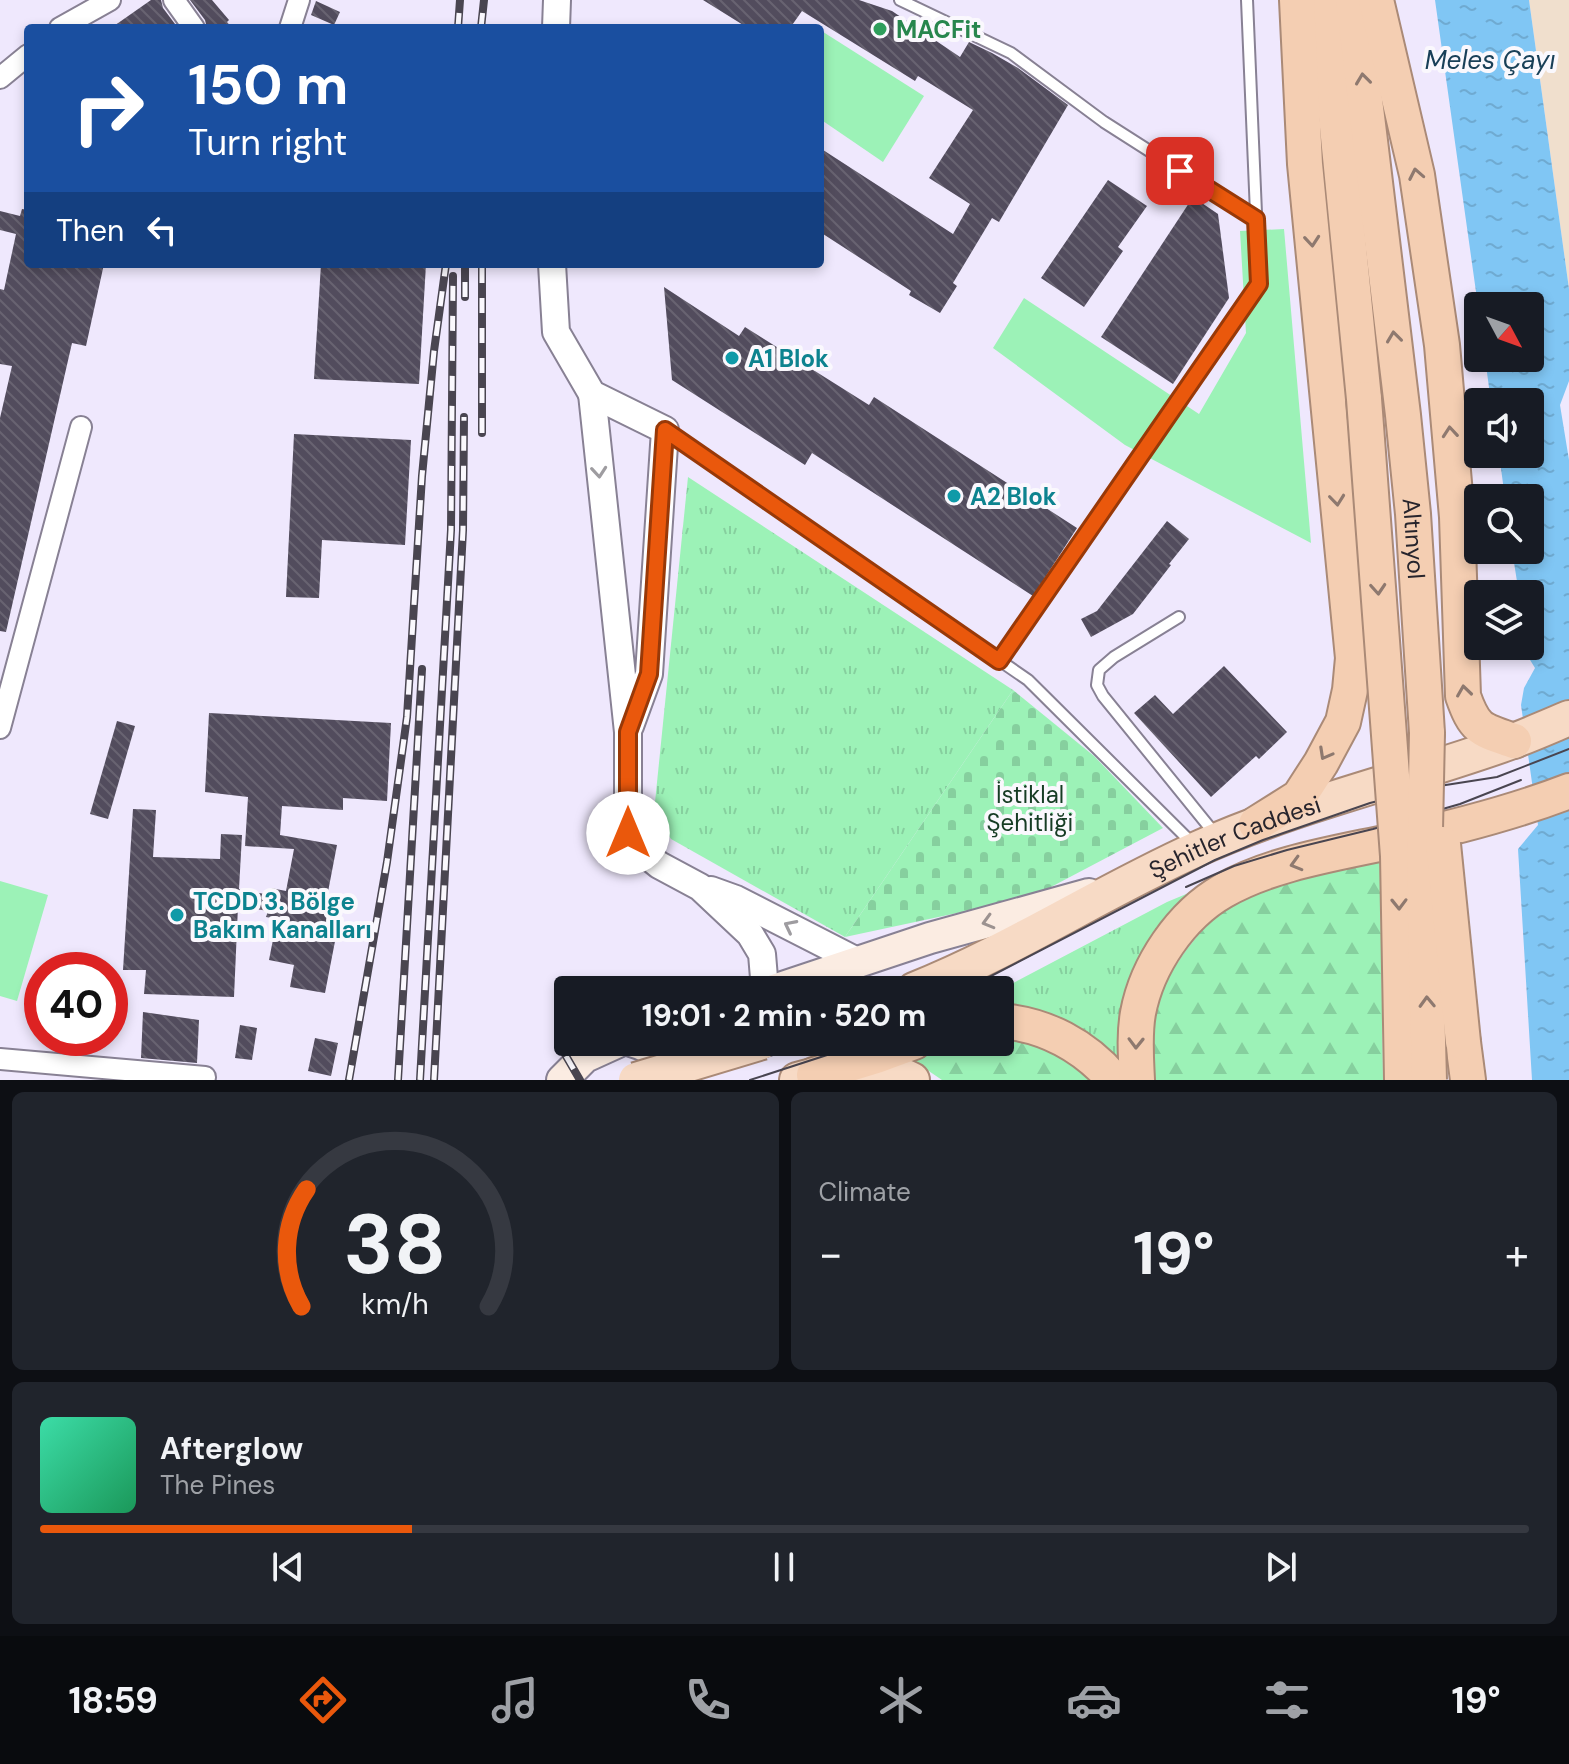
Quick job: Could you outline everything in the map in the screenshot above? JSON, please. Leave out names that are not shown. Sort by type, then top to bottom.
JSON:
[{"type":"highway","points":[[1256,824],[1299,797],[1321,763],[1343,722],[1353,658],[1305,164],[1297,0]]},
{"type":"highway","name":"Altınyol","points":[[1321,0],[1332,76],[1364,399],[1398,856],[1402,1080]]},
{"type":"highway","name":"Altınyol","points":[[1353,0],[1413,514],[1427,733],[1424,878],[1429,1080]]},
{"type":"highway","points":[[1376,0],[1417,175],[1442,345],[1457,517],[1463,696],[1470,717],[1482,730],[1514,741]]},
{"type":"highway","points":[[1427,733],[1438,792],[1468,1080]]},
{"type":"highway","points":[[1137,1080],[1135,1042],[1138,1012],[1147,983],[1174,936],[1196,912],[1223,891],[1295,863],[1461,826],[1569,791]]},
{"type":"highway","points":[[1014,1024],[1059,1035],[1083,1050],[1114,1080]]},
{"type":"highway","points":[[805,1078],[876,1056]]},
{"type":"main road","points":[[1281,0],[1305,164]]},
{"type":"main road","name":"Şehitler Caddesi","points":[[946,976],[1118,886],[1256,824],[1514,741],[1569,718]]},
{"type":"main road","points":[[816,976],[930,938],[1118,886]]},
{"type":"main road","points":[[562,1080],[587,1056]]},
{"type":"main road","points":[[658,1056],[670,1080]]},
{"type":"main road","points":[[636,1080],[716,1056]]},
{"type":"main road","points":[[805,1078],[875,1068],[912,1080]]},
{"type":"street","points":[[67,24],[110,0]]},
{"type":"street","points":[[174,0],[191,24]]},
{"type":"street","points":[[291,24],[299,0]]},
{"type":"street","points":[[556,24],[557,0]]},
{"type":"street","points":[[0,78],[24,58]]},
{"type":"street","points":[[552,268],[556,332],[592,394],[628,732],[628,833],[638,848],[659,865],[700,887],[736,899],[859,962]]},
{"type":"street","points":[[592,394],[665,430],[649,674],[628,732]]},
{"type":"street","points":[[0,728],[81,427]]},
{"type":"street","points":[[700,887],[750,934],[762,954],[764,976]]},
{"type":"street","points":[[0,1059],[205,1077]]},
{"type":"lane","points":[[900,0],[1011,53],[1104,122],[1256,219]]},
{"type":"lane","points":[[999,661],[1259,284],[1247,0]]},
{"type":"lane","points":[[665,430],[1028,680],[1208,844]]},
{"type":"lane","points":[[1179,617],[1114,657],[1099,670],[1097,685],[1208,844]]},
{"type":"shaded area","points":[[1529,0],[1569,0],[1569,289]]},
{"type":"green space","points":[[824,33],[924,96],[883,162],[824,122]]},
{"type":"green space","points":[[1284,229],[1311,543],[1125,445],[993,348],[1024,298],[1199,414],[1246,333],[1240,231]]},
{"type":"green space","points":[[688,477],[1013,690],[845,937],[671,839],[654,812]]},
{"type":"green space","name":"İstiklal Şehitliği","points":[[1013,690],[1094,756],[1163,828],[1032,897],[845,937]]},
{"type":"green space","points":[[1380,859],[1383,1080],[1148,1080],[1148,1037],[1159,997],[1181,957],[1210,923],[1226,908],[1259,890]]},
{"type":"green space","points":[[0,881],[48,895],[31,952],[24,952],[24,977],[17,1001],[0,996]]},
{"type":"green space","points":[[1215,882],[1121,1065],[1105,1048],[1077,1029],[1014,1012],[1014,983],[1167,902]]},
{"type":"green space","points":[[1014,1034],[1041,1040],[1094,1080],[942,1080],[914,1061],[896,1056],[1014,1056]]},
{"type":"water","name":"Meles Çayı","points":[[1435,0],[1529,0],[1569,289],[1569,381],[1560,405],[1569,460],[1569,1080],[1532,1080],[1518,849],[1538,825],[1521,705],[1524,688],[1535,668],[1530,660],[1544,660],[1544,580],[1517,580],[1514,564],[1544,564],[1544,484],[1503,484],[1501,468],[1544,468],[1544,388],[1489,388],[1487,372],[1544,372],[1544,292],[1476,292]]},
{"type":"building","points":[[151,0],[161,0],[175,24],[117,24]]},
{"type":"building","points":[[190,0],[212,0],[229,20],[229,24],[206,24]]},
{"type":"building","points":[[703,0],[859,0],[892,11],[960,57],[969,42],[992,53],[1068,105],[999,222],[992,218],[953,283],[957,286],[940,313],[909,295],[911,291],[824,235],[824,151],[953,234],[970,204],[929,178],[973,110],[918,76],[915,81],[802,11],[793,24],[742,24]]},
{"type":"building","points":[[316,1],[340,12],[334,24],[311,15]]},
{"type":"building","points":[[1108,180],[1147,206],[1118,247],[1123,251],[1084,307],[1041,278]]},
{"type":"building","points":[[1193,197],[1218,214],[1229,298],[1173,384],[1101,337]]},
{"type":"building","points":[[24,209],[24,268],[103,268],[86,346],[72,343],[6,632],[0,631],[0,418],[12,366],[0,364],[0,289],[4,290],[16,234],[0,230],[0,211],[20,216]]},
{"type":"building","points":[[321,268],[426,268],[419,384],[314,379]]},
{"type":"building","points":[[664,287],[739,336],[745,327],[869,405],[874,397],[1077,528],[1033,596],[812,453],[805,465],[672,380]]},
{"type":"building","points":[[294,434],[411,440],[405,545],[322,540],[319,598],[286,597]]},
{"type":"building","points":[[1167,521],[1189,539],[1133,614],[1091,637],[1081,619],[1097,611]]},
{"type":"building","points":[[1224,666],[1287,732],[1211,797],[1134,713],[1155,695],[1173,714]]},
{"type":"building","points":[[209,713],[391,723],[387,801],[343,798],[343,810],[282,806],[280,835],[337,845],[327,897],[343,900],[325,993],[290,987],[294,965],[269,960],[277,919],[266,917],[268,911],[238,906],[234,997],[144,994],[146,970],[128,970],[128,952],[124,952],[133,809],[156,810],[153,857],[220,859],[221,834],[242,835],[239,889],[270,895],[271,888],[286,891],[294,849],[245,846],[248,797],[205,792]]},
{"type":"building","points":[[117,721],[135,726],[108,819],[90,814]]},
{"type":"building","points":[[143,1012],[199,1020],[197,1063],[141,1058]]},
{"type":"building","points":[[240,1025],[257,1028],[252,1060],[235,1058]]},
{"type":"building","points":[[315,1038],[338,1043],[331,1076],[308,1071]]},
{"type":"tram line","points":[[991,976],[1215,860],[1263,840],[1370,803],[1433,787],[1497,777],[1569,749]]},
{"type":"tram line","points":[[1186,887],[1234,866],[1460,804],[1521,780]]},
{"type":"tram line","points":[[688,1080],[769,1056]]},
{"type":"tram line","points":[[750,1080],[824,1056]]},
{"type":"railway","points":[[458,24],[460,0]]},
{"type":"railway","points":[[481,24],[484,0]]},
{"type":"railway","points":[[349,1080],[387,862],[407,717],[422,476],[445,268]]},
{"type":"railway","points":[[465,268],[465,297]]},
{"type":"railway","points":[[482,268],[482,433]]},
{"type":"railway","points":[[420,1080],[451,530],[453,276]]},
{"type":"railway","points":[[434,1080],[463,530],[464,417]]},
{"type":"railway","points":[[398,1080],[422,669]]},
{"type":"railway","points":[[566,1056],[580,1080]]},
{"type":"place","name":"MACFit","points":[[880,29]]},
{"type":"place","name":"A1 Blok","points":[[732,358]]},
{"type":"place","name":"A2 Blok","points":[[954,496]]},
{"type":"place","name":"TCDD 3. Bölge Bakım Kanalları","points":[[177,915]]},
{"type":"route","points":[[628,833],[628,732],[649,674],[665,430],[999,661],[1259,284],[1256,219],[1180,171]]}]
